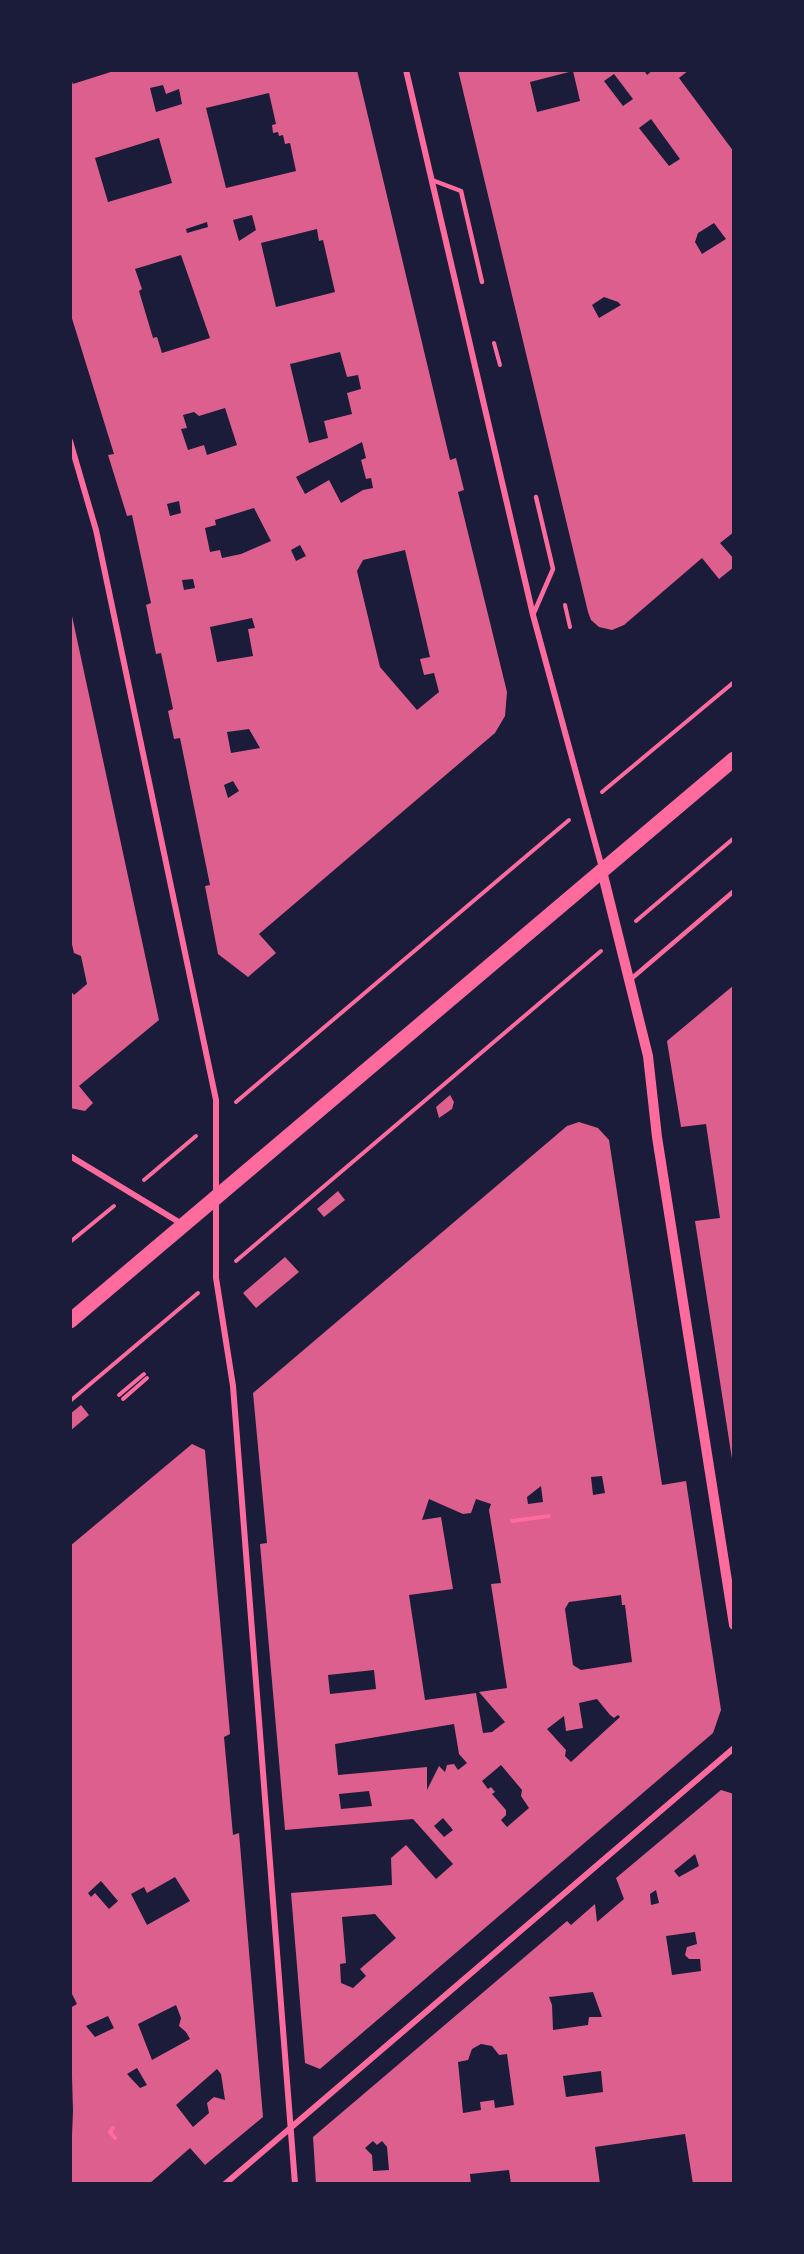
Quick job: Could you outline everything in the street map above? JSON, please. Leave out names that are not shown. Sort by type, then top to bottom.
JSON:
[{"type":"main road","points":[[70,1321],[734,759]]},
{"type":"street","points":[[406,70],[533,615],[631,979],[648,1056],[657,1137],[734,1625]]},
{"type":"street","points":[[70,441],[96,530],[218,1117],[216,1278],[233,1386],[295,2184]]},
{"type":"street","points":[[70,1156],[184,1225]]},
{"type":"street","points":[[225,2184],[734,1748]]},
{"type":"lane","points":[[432,180],[461,190],[482,282]]},
{"type":"lane","points":[[533,615],[553,569],[536,497]]},
{"type":"lane","points":[[631,979],[734,891]]},
{"type":"path","points":[[494,343],[500,365]]},
{"type":"path","points":[[565,605],[570,627]]},
{"type":"path","points":[[70,1242],[734,681]]},
{"type":"path","points":[[636,920],[734,838]]},
{"type":"path","points":[[232,1264],[602,951]]},
{"type":"path","points":[[70,1401],[192,1298]]},
{"type":"path","points":[[121,1397],[145,1376]]},
{"type":"path","points":[[512,1521],[549,1516]]},
{"type":"path","points":[[113,2128],[110,2132],[115,2138]]},
{"type":"building","points":[[117,70],[357,70],[450,460],[456,458],[464,490],[458,492],[507,692],[505,716],[495,733],[259,934],[276,953],[248,977],[218,954],[205,886],[210,885],[180,738],[174,739],[168,711],[173,709],[161,653],[156,654],[146,605],[151,603],[132,515],[127,516],[108,455],[114,454],[70,312],[70,78],[73,84]],"holes":[[[163,85],[166,94],[179,89],[182,104],[156,112],[150,88]],[[269,93],[276,124],[272,125],[273,133],[278,132],[279,136],[283,135],[285,144],[290,143],[296,171],[226,188],[206,108]],[[159,138],[172,183],[108,202],[95,158]],[[252,215],[256,230],[239,241],[233,220]],[[207,222],[208,227],[187,233],[186,229]],[[317,229],[319,241],[323,240],[335,292],[276,307],[261,243]],[[181,255],[210,338],[162,353],[157,337],[153,338],[139,291],[142,289],[135,269]],[[340,352],[347,377],[358,375],[361,389],[347,393],[352,414],[324,421],[328,438],[309,443],[290,364]],[[225,408],[237,445],[207,455],[204,445],[188,450],[181,429],[187,428],[183,415],[194,412],[199,416]],[[362,442],[366,458],[361,460],[366,479],[371,478],[373,488],[363,490],[341,503],[329,480],[305,494],[296,477]],[[179,501],[181,513],[170,516],[167,504]],[[254,508],[271,541],[241,554],[222,558],[220,550],[210,552],[205,528],[216,525],[215,520]],[[300,545],[306,556],[296,561],[291,550]],[[405,550],[430,657],[420,659],[424,675],[434,673],[439,692],[417,710],[380,667],[357,571],[363,560]],[[193,579],[195,588],[184,590],[182,580]],[[252,618],[255,628],[248,629],[253,656],[217,662],[210,627]],[[249,729],[260,748],[231,753],[227,732]],[[233,781],[239,791],[228,798],[224,785]]]},
{"type":"building","points":[[458,70],[644,70],[647,75],[653,70],[689,70],[679,78],[734,152],[734,532],[720,543],[734,559],[734,567],[719,579],[702,558],[624,625],[612,630],[599,627],[591,620]],"holes":[[[573,71],[580,101],[537,112],[530,82]],[[614,74],[633,99],[623,106],[604,81]],[[651,119],[680,159],[669,166],[639,128]],[[714,223],[726,239],[702,254],[695,242],[698,233]],[[604,297],[621,305],[599,318],[592,305]]]},
{"type":"building","points":[[72,616],[159,1020],[79,1086],[93,1103],[85,1111],[70,1108],[70,990],[74,995],[87,984],[81,956],[74,953],[70,936]]},
{"type":"building","points":[[734,985],[734,1458],[732,1459],[695,1221],[720,1218],[706,1124],[681,1127],[667,1041]]},
{"type":"building","points":[[450,1095],[454,1102],[452,1109],[439,1118],[436,1107]]},
{"type":"building","points":[[579,1122],[598,1128],[609,1140],[662,1485],[686,1481],[721,1710],[713,1733],[320,2069],[305,2063],[291,1893],[392,1885],[391,1858],[406,1845],[436,1879],[453,1864],[413,1819],[285,1830],[260,1544],[267,1543],[253,1393],[567,1126]],"holes":[[[602,1476],[605,1493],[593,1495],[591,1477]],[[541,1486],[543,1502],[528,1504],[527,1497]],[[429,1499],[463,1514],[471,1513],[476,1499],[491,1504],[489,1510],[501,1583],[491,1584],[507,1688],[479,1692],[505,1722],[492,1732],[483,1733],[476,1693],[425,1700],[409,1595],[453,1589],[441,1517],[422,1520]],[[621,1595],[622,1605],[625,1605],[632,1662],[581,1670],[573,1665],[565,1609],[569,1602]],[[374,1670],[376,1689],[330,1694],[328,1675]],[[597,1699],[610,1715],[614,1718],[618,1715],[620,1717],[571,1762],[565,1756],[566,1750],[547,1729],[564,1716],[566,1731],[583,1728],[579,1703]],[[454,1724],[459,1754],[467,1763],[458,1770],[454,1764],[447,1765],[445,1772],[439,1766],[427,1790],[427,1767],[338,1775],[335,1744]],[[501,1765],[522,1790],[521,1796],[529,1808],[507,1827],[501,1820],[506,1815],[506,1810],[492,1794],[495,1792],[491,1787],[488,1789],[482,1781]],[[369,1791],[372,1806],[341,1809],[339,1794]],[[443,1818],[453,1830],[444,1837],[434,1826]],[[375,1914],[396,1938],[360,1969],[366,1976],[353,1988],[341,1983],[340,1964],[346,1963],[342,1917]]]},
{"type":"building","points":[[338,1191],[345,1200],[324,1217],[317,1209]]},
{"type":"building","points":[[285,1257],[299,1272],[256,1308],[243,1293]]},
{"type":"building","points":[[81,1405],[89,1415],[70,1431],[70,1414]]},
{"type":"building","points":[[192,1444],[205,1450],[230,1734],[224,1737],[233,1835],[239,1833],[263,2117],[205,2165],[190,2148],[149,2184],[70,2184],[73,2111],[70,2008],[77,2004],[70,1990],[70,1546]],"holes":[[[175,1877],[190,1901],[147,1925],[131,1894],[144,1887],[147,1893]],[[101,1881],[118,1901],[109,1909],[95,1893],[91,1897],[88,1893]],[[176,2005],[181,2018],[179,2026],[190,2039],[152,2060],[138,2024]],[[108,2016],[114,2028],[95,2037],[86,2026]],[[137,2068],[147,2085],[140,2088],[127,2074]],[[217,2069],[221,2074],[225,2100],[214,2097],[207,2103],[209,2113],[193,2127],[176,2105]]]},
{"type":"building","points":[[721,1790],[734,1794],[734,2184],[693,2184],[685,2134],[595,2147],[600,2184],[511,2184],[509,2170],[470,2174],[471,2184],[316,2184],[313,2137],[567,1921],[571,1925],[595,1904],[597,1922],[624,1899],[616,1878]],"holes":[[[695,1854],[699,1866],[679,1877],[674,1871]],[[656,1890],[659,1903],[651,1905],[650,1894]],[[695,1932],[697,1944],[687,1947],[685,1955],[689,1959],[700,1959],[701,1971],[672,1975],[666,1936]],[[593,1992],[602,2017],[589,2017],[588,2025],[553,2030],[552,2005],[549,1997]],[[481,2044],[492,2046],[499,2055],[507,2054],[514,2105],[495,2108],[494,2100],[480,2102],[481,2110],[463,2113],[458,2062],[468,2060],[472,2049]],[[601,2071],[603,2092],[566,2097],[563,2076]],[[373,2141],[377,2145],[382,2141],[387,2147],[389,2170],[373,2171],[372,2155],[365,2148]]]}]
